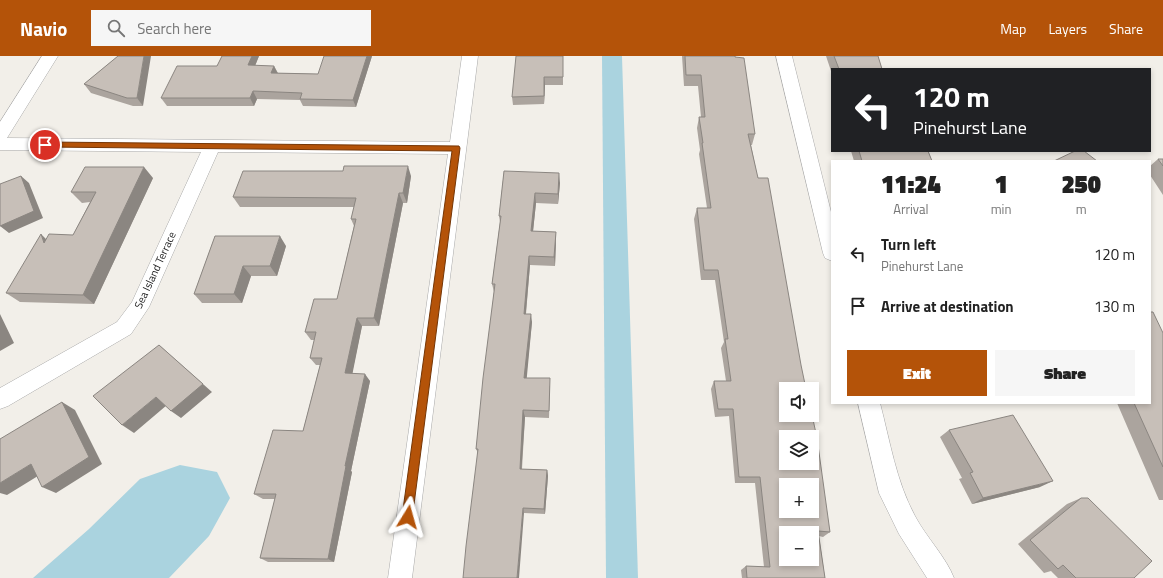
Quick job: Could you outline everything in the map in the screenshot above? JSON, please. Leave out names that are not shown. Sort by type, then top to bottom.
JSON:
[{"type":"street","points":[[0,135],[50,56]]},
{"type":"street","points":[[400,578],[456,148],[470,56]]},
{"type":"street","points":[[784,56],[831,249]]},
{"type":"street","points":[[0,106],[28,89]]},
{"type":"street","points":[[0,144],[456,148]]},
{"type":"street","name":"Sea Island Terrace","points":[[0,399],[124,328],[139,307],[212,146]]},
{"type":"street","points":[[869,404],[891,493],[907,526],[927,558],[942,578]]},
{"type":"water","points":[[180,465],[217,472],[230,498],[209,536],[169,578],[33,578],[89,529],[140,479]]},
{"type":"building","points":[[118,56],[144,56],[137,98],[127,98],[84,84]]},
{"type":"building","points":[[222,56],[252,56],[248,65],[274,66],[271,73],[318,74],[324,56],[367,56],[353,100],[300,99],[302,93],[253,91],[250,98],[161,98],[177,66],[217,66]]},
{"type":"building","points":[[516,56],[563,56],[563,77],[544,77],[544,96],[512,97]]},
{"type":"building","points":[[685,56],[735,56],[744,58],[755,134],[748,134],[758,178],[768,178],[805,382],[779,382],[779,422],[814,422],[815,430],[779,430],[779,470],[819,470],[819,452],[830,532],[819,531],[819,526],[779,526],[779,566],[819,566],[819,538],[825,578],[747,578],[746,566],[770,567],[760,477],[739,477],[733,409],[718,409],[714,381],[731,381],[725,339],[728,339],[718,270],[704,270],[697,208],[711,208],[699,117],[705,117],[701,75],[686,75]]},
{"type":"building","points":[[834,56],[878,56],[882,68],[839,68]]},
{"type":"building","points":[[859,152],[928,152],[932,160],[862,160]]},
{"type":"building","points":[[1073,152],[1085,152],[1096,160],[1056,160]]},
{"type":"building","points":[[1158,159],[1163,159],[1163,166]]},
{"type":"building","points":[[344,166],[408,166],[403,193],[399,193],[374,318],[357,318],[345,373],[365,374],[345,466],[328,559],[260,558],[276,494],[254,494],[273,430],[303,431],[322,358],[310,358],[316,332],[305,332],[314,299],[337,299],[356,219],[351,219],[356,198],[233,197],[243,171],[343,171]]},
{"type":"building","points":[[85,167],[144,167],[83,295],[6,293],[41,234],[44,243],[49,234],[73,235],[96,192],[71,192]]},
{"type":"building","points":[[504,171],[559,173],[558,194],[535,193],[531,231],[556,232],[554,257],[529,256],[524,314],[531,314],[524,378],[550,378],[549,411],[523,410],[520,469],[547,470],[544,509],[523,508],[517,578],[463,578],[478,449],[476,449],[483,378],[495,284],[492,284],[501,216],[499,216]]},
{"type":"building","points":[[21,176],[34,211],[0,226],[0,184]]},
{"type":"building","points":[[215,236],[280,236],[270,266],[243,266],[234,294],[194,294]]},
{"type":"building","points":[[1151,312],[1153,312],[1163,333],[1163,467],[1134,404],[1151,404]]},
{"type":"building","points":[[159,345],[203,384],[171,411],[156,397],[122,425],[93,396]]},
{"type":"building","points":[[62,402],[89,457],[42,487],[31,464],[0,483],[0,439]]},
{"type":"building","points":[[1013,415],[1053,481],[983,498],[970,473],[973,472],[949,430]]},
{"type":"building","points":[[1081,498],[1088,498],[1152,561],[1134,578],[1076,578],[1063,565],[1058,569],[1030,540]]},
{"type":"waterway","points":[[612,56],[622,578]]},
{"type":"route","points":[[45,145],[456,148],[408,517]]}]
